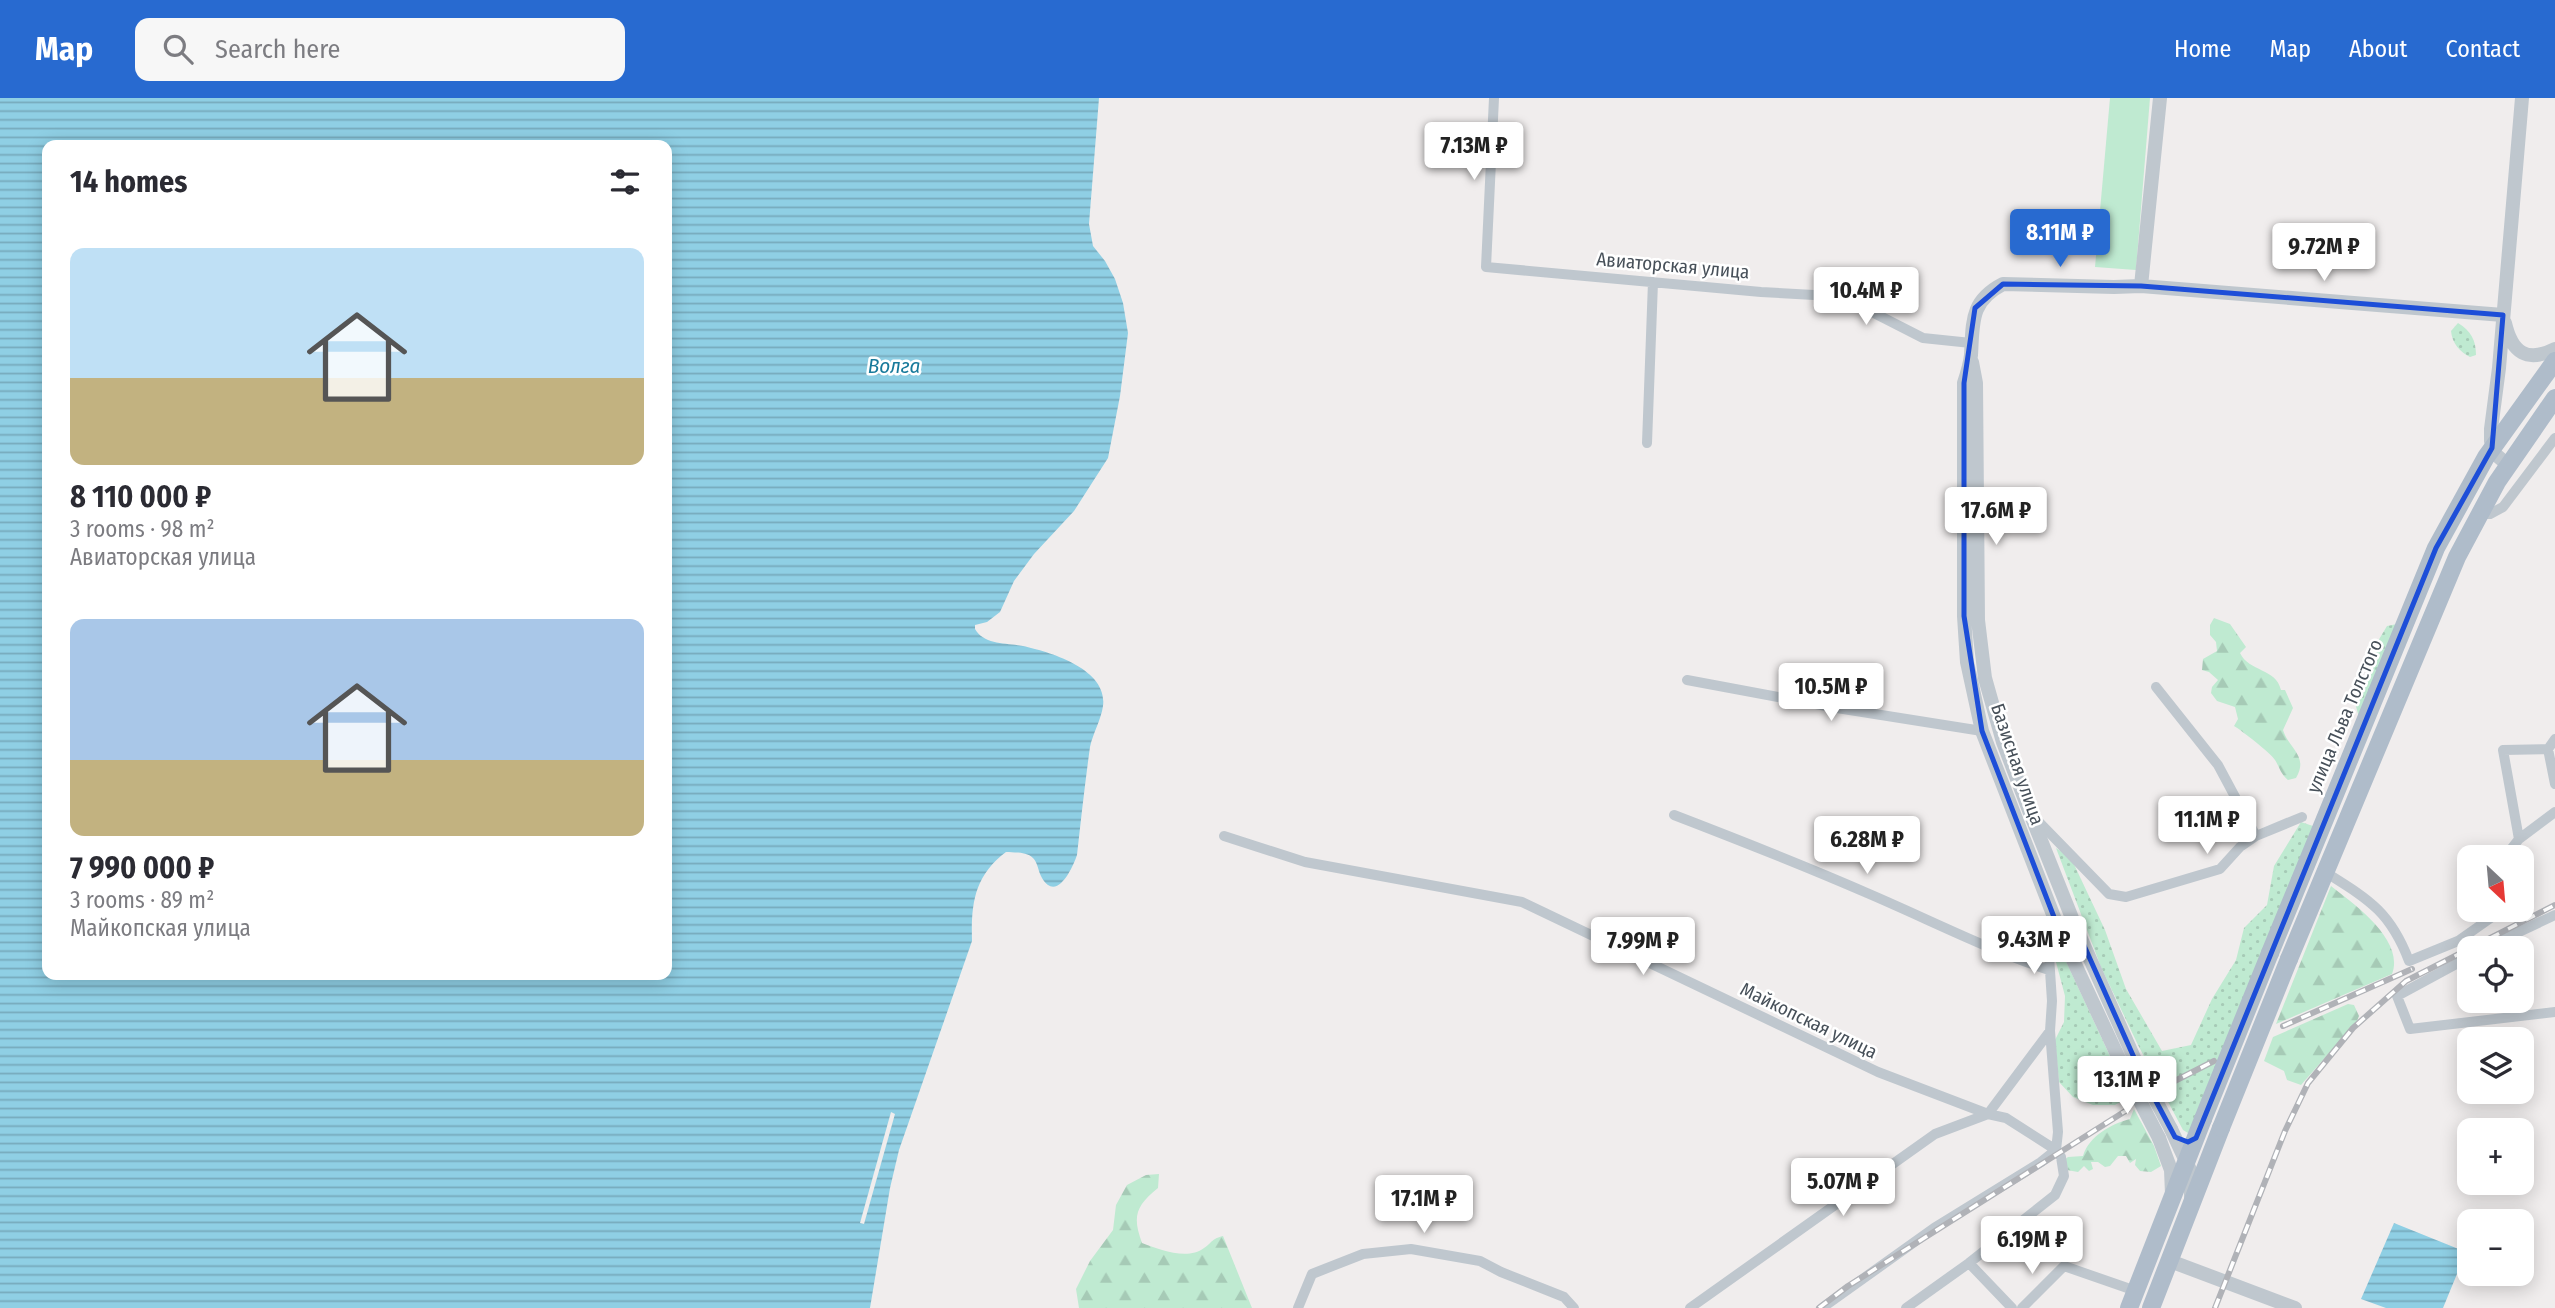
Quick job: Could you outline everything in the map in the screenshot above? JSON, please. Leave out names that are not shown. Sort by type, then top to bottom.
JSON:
[{"type":"main road","name":"улица Льва Толстого","points":[[2187,1172],[2203,1119],[2436,548],[2492,448],[2555,361]]},
{"type":"main road","points":[[2133,1300],[2187,1172],[2221,1128],[2457,557],[2478,514],[2508,465],[2555,398]]},
{"type":"main road","points":[[2151,1308],[2191,1205],[2187,1172]]},
{"type":"street","name":"Авиаторская улица","points":[[1494,98],[1486,267],[1761,292],[1850,297],[1874,313],[1923,338],[1971,350]]},
{"type":"street","points":[[2160,98],[2141,286],[2503,315]]},
{"type":"street","points":[[2508,465],[2498,459],[2492,448],[2491,421],[2522,98]]},
{"type":"street","points":[[1647,443],[1653,282]]},
{"type":"street","name":"Базисная улица","points":[[2134,1075],[2059,930],[1982,731],[1967,662],[1964,616],[1964,383],[1971,350],[1975,308],[1990,291],[2003,284],[2141,286]]},
{"type":"street","points":[[2503,315],[2508,335],[2516,348],[2528,356],[2542,355],[2555,349]]},
{"type":"street","name":"Базисная улица","points":[[1971,350],[1976,383],[1978,620],[1984,667],[2003,742],[2134,1075]]},
{"type":"street","points":[[2478,514],[2490,514],[2503,507],[2554,442]]},
{"type":"street","points":[[1687,680],[1982,731]]},
{"type":"street","points":[[2156,687],[2218,765],[2256,836]]},
{"type":"street","points":[[2519,839],[2503,750],[2552,744],[2555,784]]},
{"type":"street","points":[[2514,845],[2555,812]]},
{"type":"street","points":[[2030,813],[2109,894],[2126,897],[2220,869],[2240,847],[2256,836],[2302,817]]},
{"type":"street","points":[[1674,816],[1856,888],[2004,955],[2049,970]]},
{"type":"street","name":"Майкопская улица","points":[[1224,836],[1305,862],[1522,902],[1878,1072],[1988,1114],[2006,1118],[2056,1150]]},
{"type":"street","points":[[2325,872],[2361,895],[2389,920],[2409,961],[2458,941],[2485,922]]},
{"type":"street","points":[[2510,936],[2555,915]]},
{"type":"street","points":[[1906,1308],[1969,1263],[2054,1195],[2064,1176],[2061,1157],[2056,1150],[2058,1132],[2050,1031],[2052,1001],[2049,956],[2059,930],[2074,923]]},
{"type":"street","points":[[2457,964],[2397,996],[2410,1029],[2555,1012]]},
{"type":"street","points":[[1690,1308],[1935,1134],[1988,1114],[2050,1031]]},
{"type":"street","points":[[2134,1075],[2173,1133],[2187,1172]]},
{"type":"street","points":[[2134,1075],[2159,1138],[2187,1172]]},
{"type":"street","points":[[2173,1133],[2184,1142],[2196,1138]]},
{"type":"street","points":[[1822,1308],[1934,1228],[2056,1150]]},
{"type":"street","points":[[1298,1308],[1312,1274],[1363,1254],[1411,1249],[1480,1261],[1564,1297],[1574,1308]]},
{"type":"street","points":[[2170,1261],[2295,1308]]},
{"type":"street","points":[[1969,1263],[2012,1308]]},
{"type":"street","points":[[2022,1308],[2064,1266],[2133,1300]]},
{"type":"highlighted area","points":[[2003,284],[2141,286],[2503,315],[2492,448],[2436,548],[2196,1138],[2188,1142],[2175,1137],[2140,1071],[2074,923],[2059,930],[1982,731],[1964,616],[1964,383],[1975,308]]},
{"type":"green space","points":[[2110,98],[2150,98],[2136,270],[2095,267]]},
{"type":"green space","points":[[2458,323],[2472,336],[2476,355],[2470,357],[2455,343],[2451,331]]},
{"type":"green space","points":[[2214,618],[2230,624],[2246,647],[2240,653],[2244,659],[2274,678],[2281,690],[2285,690],[2293,708],[2283,730],[2299,758],[2296,778],[2288,780],[2273,757],[2234,726],[2238,719],[2235,707],[2217,701],[2211,693],[2218,680],[2202,670],[2203,659],[2217,651],[2216,642],[2210,635],[2210,625]]},
{"type":"green space","points":[[2397,624],[2359,717],[2355,703],[2378,641],[2387,626]]},
{"type":"green space","points":[[2301,822],[2316,827],[2193,1127],[2188,1133],[2183,1130],[2138,1045],[2101,967],[2056,848],[2071,858],[2105,930],[2126,989],[2162,1051],[2191,1045],[2212,999],[2236,960],[2244,928],[2267,905],[2274,866]]},
{"type":"green space","points":[[2331,886],[2364,913],[2384,936],[2394,961],[2392,974],[2276,1024]]},
{"type":"green space","points":[[2061,956],[2064,957],[2129,1097],[2115,1105],[2093,1105],[2073,1097],[2059,1082],[2055,1040],[2064,1022],[2065,996],[2056,962]]},
{"type":"green space","points":[[2348,1004],[2354,1005],[2359,1016],[2357,1021],[2301,1085],[2287,1080],[2284,1071],[2264,1061],[2273,1037]]},
{"type":"green space","points":[[2134,1109],[2154,1146],[2161,1166],[2151,1172],[2140,1171],[2135,1165],[2136,1159],[2130,1163],[2126,1156],[2118,1156],[2110,1166],[2091,1162],[2093,1169],[2089,1171],[2084,1166],[2078,1172],[2067,1170],[2064,1160],[2068,1157],[2083,1156],[2095,1137],[2115,1124],[2130,1119]]},
{"type":"green space","points":[[1159,1174],[1158,1188],[1145,1200],[1138,1212],[1137,1226],[1142,1243],[1173,1253],[1190,1254],[1223,1236],[1252,1308],[1079,1308],[1076,1289],[1090,1261],[1113,1230],[1116,1205],[1127,1185],[1146,1175]]},
{"type":"water","name":"Волга","points":[[0,98],[1099,98],[1089,224],[1093,246],[1115,279],[1123,303],[1128,333],[1108,458],[1074,511],[1034,554],[1014,581],[1000,612],[987,622],[975,625],[979,634],[990,641],[1023,646],[1075,664],[1087,672],[1102,693],[1102,711],[1090,747],[1077,855],[1064,880],[1053,887],[1042,878],[1033,858],[1020,853],[1006,852],[995,861],[981,881],[972,915],[972,941],[899,1150],[870,1308],[0,1308]]},
{"type":"water","points":[[2394,1223],[2457,1248],[2457,1274],[2443,1308],[2386,1308],[2361,1299]]},
{"type":"pier","points":[[891,1112],[895,1114],[864,1224],[860,1223]]},
{"type":"railway","points":[[2215,1308],[2285,1131],[2308,1083],[2353,1028],[2406,981],[2555,905]]},
{"type":"railway","points":[[2283,1026],[2412,969]]},
{"type":"railway","points":[[2165,1086],[2214,1061]]},
{"type":"railway","points":[[1819,1308],[1848,1286],[2127,1110]]}]
